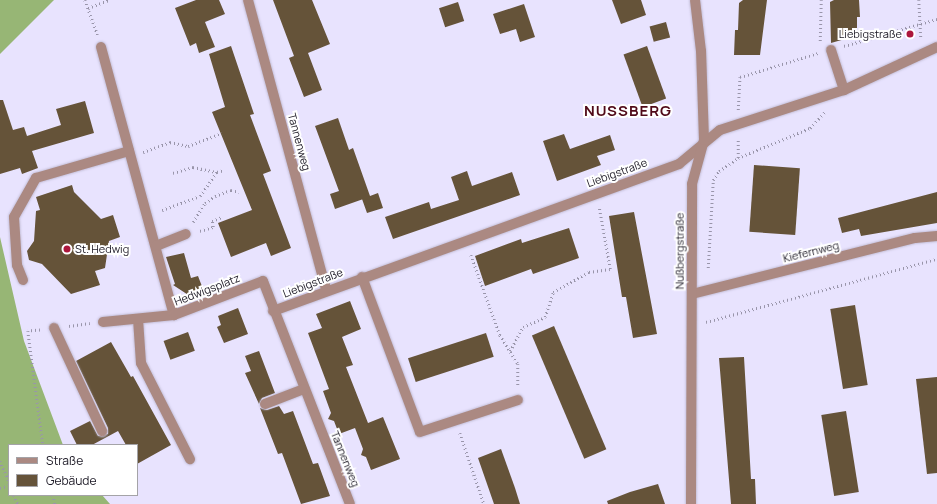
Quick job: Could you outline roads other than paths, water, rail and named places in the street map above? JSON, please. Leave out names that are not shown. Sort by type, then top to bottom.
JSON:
[{"type":"street","name":"Tannenweg","points":[[248,0],[326,290]]},
{"type":"street","name":"Nußbergstraße","points":[[691,504],[692,184],[704,140],[701,51],[695,0]]},
{"type":"street","points":[[101,47],[174,315]]},
{"type":"street","name":"Liebigstraße","points":[[274,311],[326,290],[465,239],[678,164],[704,140],[738,123],[844,90],[937,47]]},
{"type":"street","points":[[831,50],[844,90]]},
{"type":"street","points":[[23,280],[17,265],[14,217],[36,178],[129,151]]},
{"type":"street","points":[[156,246],[189,233]]},
{"type":"street","name":"Kiefernweg","points":[[692,294],[915,238],[937,236]]},
{"type":"street","points":[[362,277],[420,432],[518,400]]},
{"type":"street","name":"Hedwigsplatz","points":[[103,322],[174,315],[263,281],[274,311]]},
{"type":"street","name":"Tannenweg","points":[[274,311],[350,504]]},
{"type":"street","points":[[138,318],[142,363],[190,459]]},
{"type":"street","points":[[54,328],[102,431]]},
{"type":"street","points":[[265,404],[304,389]]},
{"type":"place","name":"Liebigstraße","points":[[910,34]]},
{"type":"place","name":"St. Hedwig","points":[[67,249]]},
{"type":"district","name":"NUSSBERG","points":[[628,111]]}]
